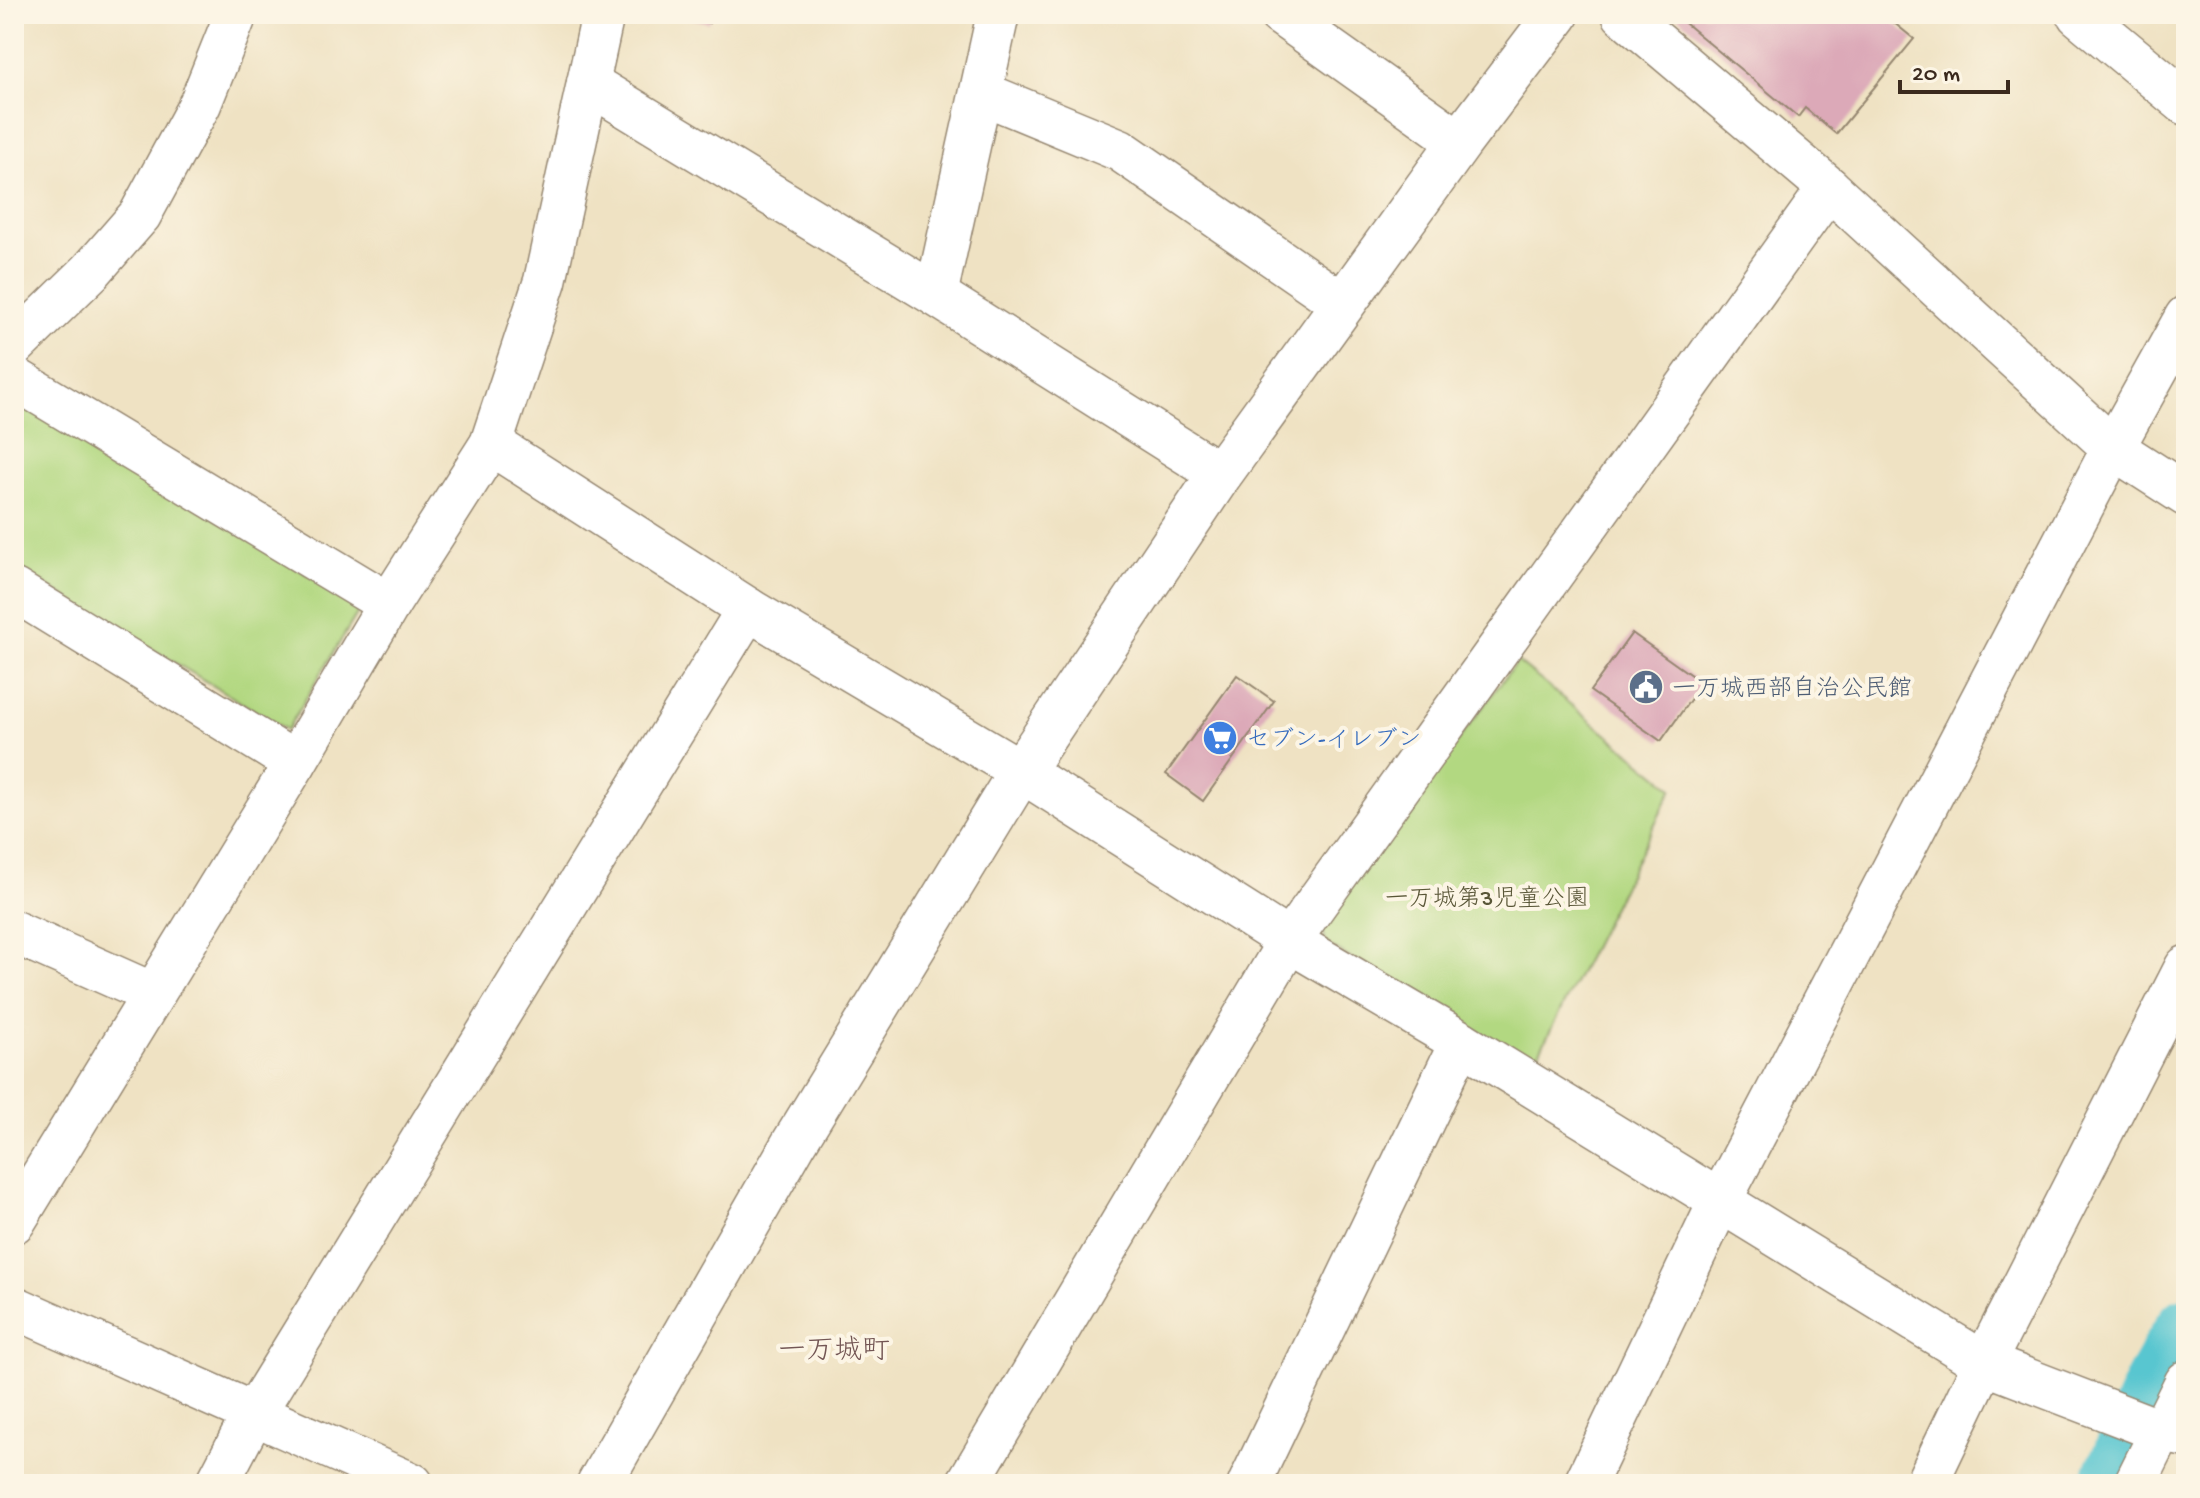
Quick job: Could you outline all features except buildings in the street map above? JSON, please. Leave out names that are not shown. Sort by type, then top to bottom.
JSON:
[{"type":"street","points":[[14,346],[91,271],[140,215],[200,104],[236,14]]},
{"type":"street","points":[[14,1222],[389,604],[491,444],[545,281],[603,14]]},
{"type":"street","points":[[936,295],[998,14]]},
{"type":"street","points":[[1280,14],[1460,142]]},
{"type":"street","points":[[599,1484],[794,1143],[1021,771],[1220,474],[1460,142],[1557,14]]},
{"type":"street","points":[[1623,14],[1829,188],[2113,448],[2186,495]]},
{"type":"street","points":[[2079,14],[2186,103]]},
{"type":"street","points":[[588,83],[936,295],[1220,474]]},
{"type":"street","points":[[982,93],[1120,150],[1343,304]]},
{"type":"street","points":[[967,1484],[1289,941],[1829,188]]},
{"type":"street","points":[[1585,1484],[1720,1201],[2113,448],[2186,317]]},
{"type":"street","points":[[14,378],[389,604]]},
{"type":"street","points":[[491,444],[748,609],[1021,771],[1289,941],[1461,1042],[1984,1363],[2158,1428]]},
{"type":"street","points":[[14,590],[295,763]]},
{"type":"street","points":[[217,1484],[253,1415],[748,609]]},
{"type":"street","points":[[14,932],[153,994]]},
{"type":"street","points":[[1926,1484],[1984,1363],[2186,967]]},
{"type":"street","points":[[1249,1484],[1461,1042]]},
{"type":"street","points":[[14,1307],[412,1484]]},
{"type":"street","points":[[2135,1484],[2158,1428],[2186,1382]]},
{"type":"green space","points":[[14,396],[361,607],[287,730],[14,566]]},
{"type":"green space","name":"一万城第3児童公園","points":[[1517,661],[1673,788],[1537,1057],[1519,1057],[1325,943],[1322,925]]},
{"type":"waterway","points":[[2113,1484],[2157,1384],[2186,1331]]},
{"type":"place","name":"一万城西部自治公民館","points":[[1646,687]]},
{"type":"place","name":"セブン-イレブン","points":[[1220,738]]},
{"type":"district","name":"一万城町","points":[[834,1348]]}]
